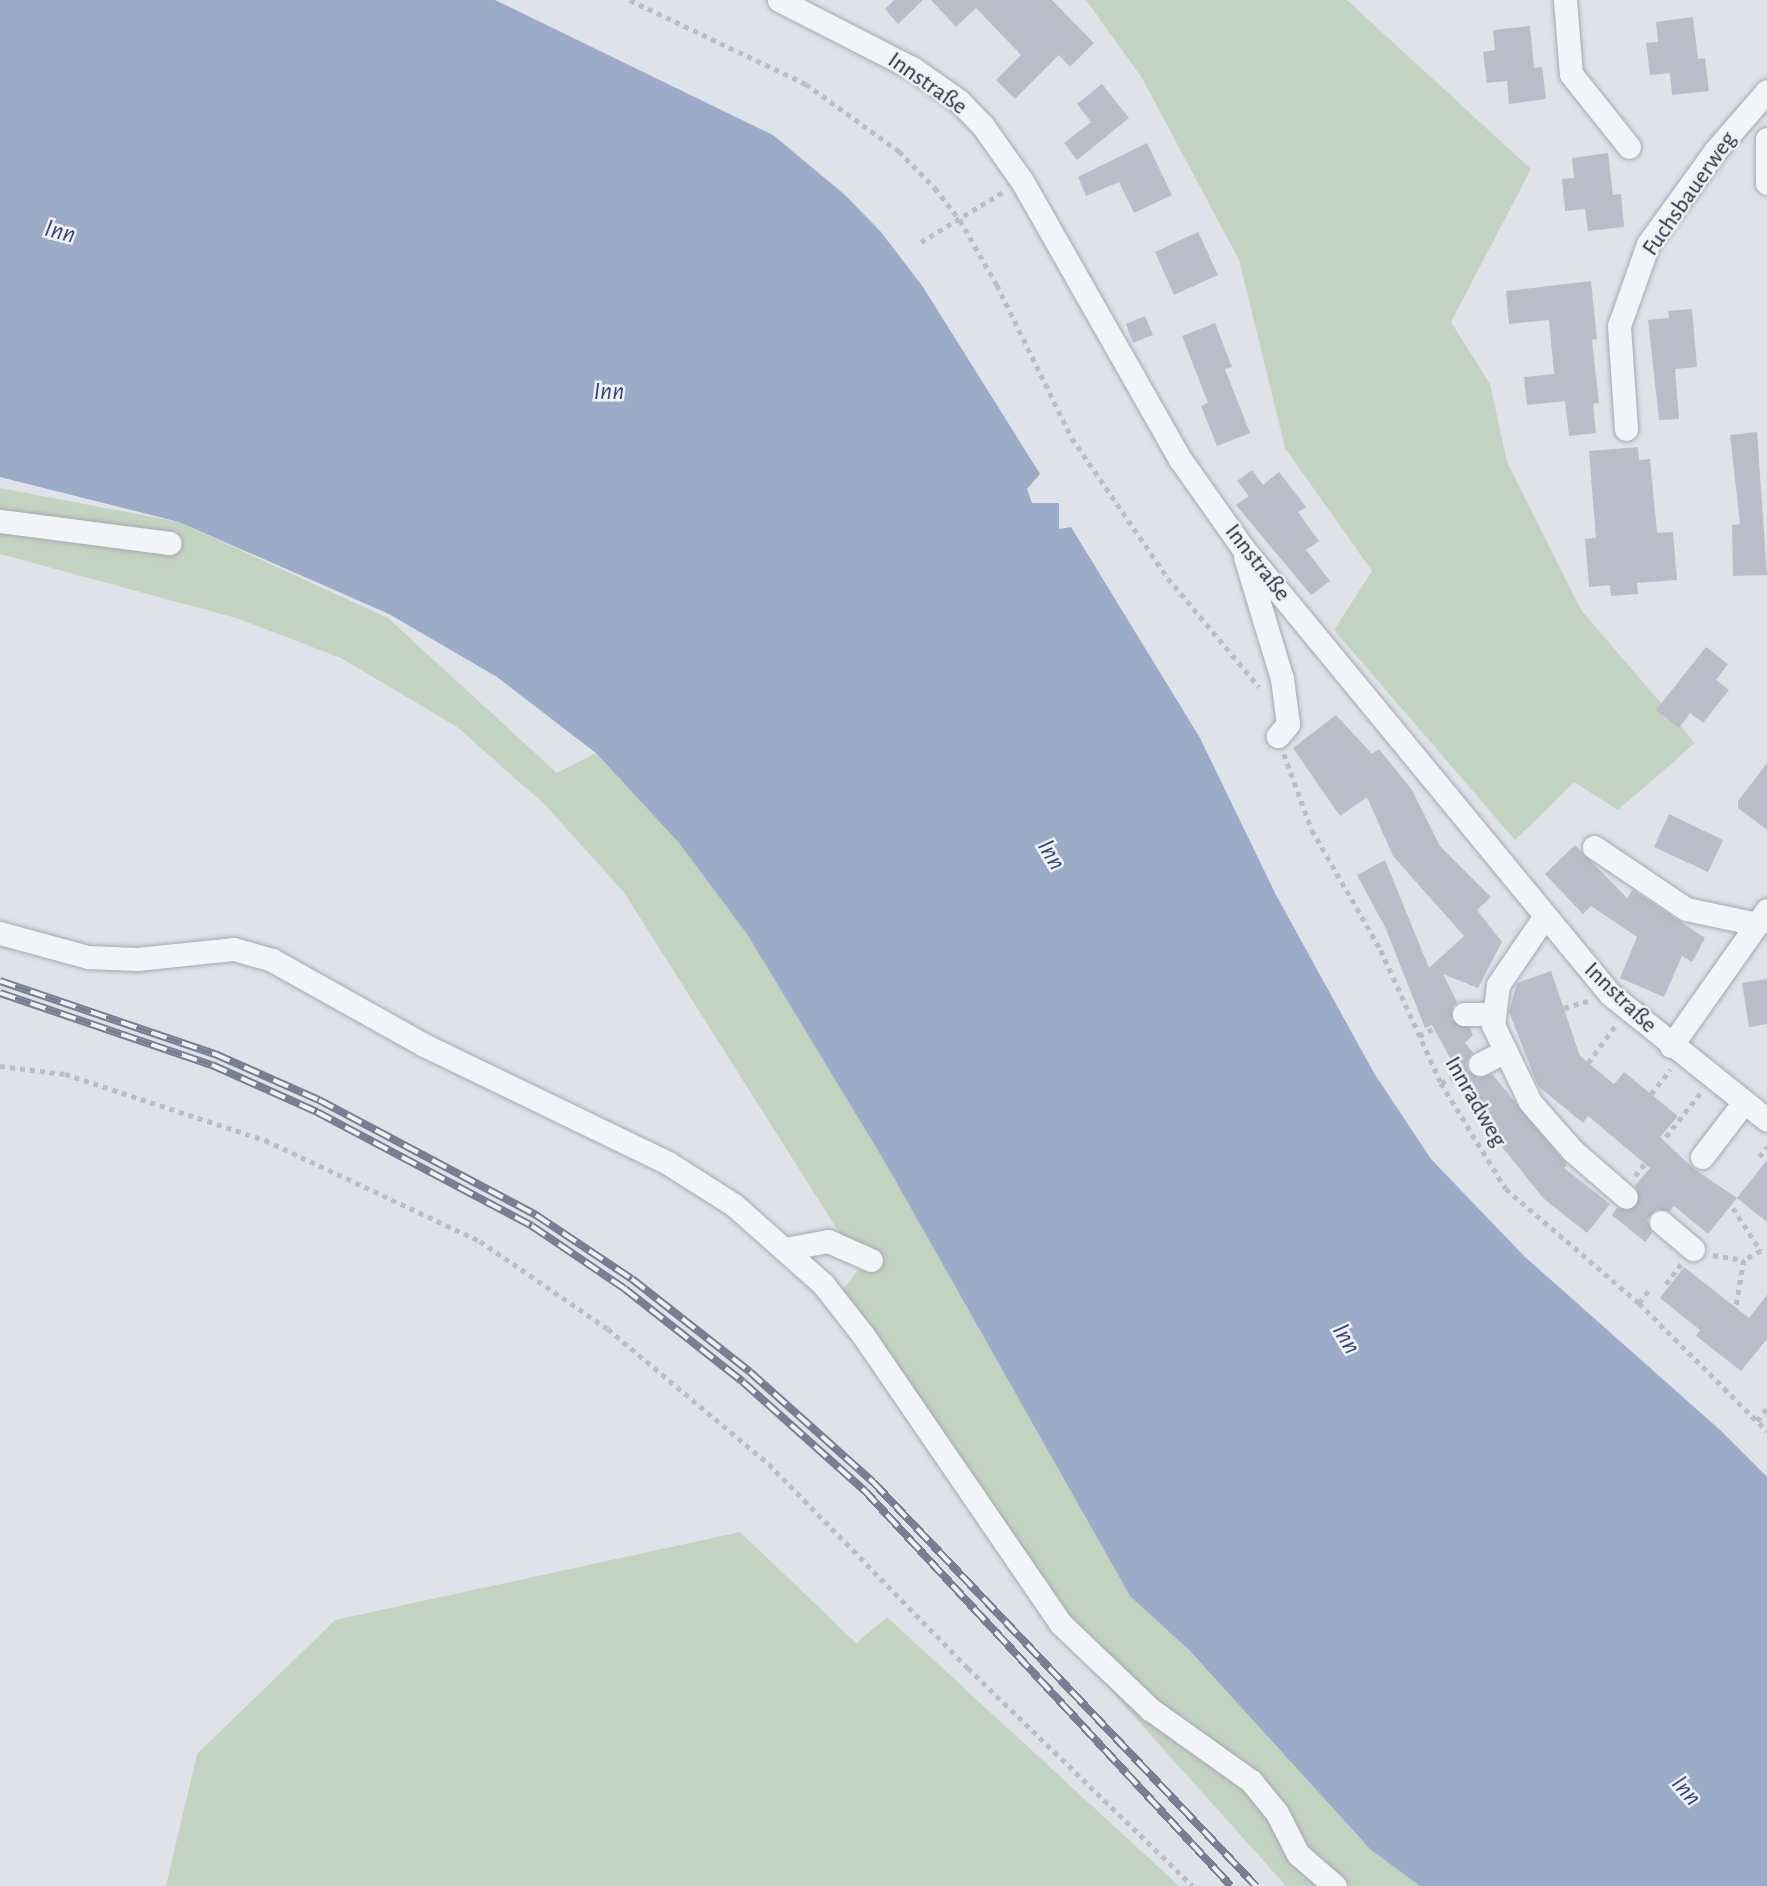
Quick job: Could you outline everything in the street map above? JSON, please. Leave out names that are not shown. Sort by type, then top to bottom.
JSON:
[{"type":"street","name":"Innstraße","points":[[779,0],[912,68],[959,101],[983,126],[1022,180],[1180,458],[1242,547],[1545,916],[1628,1009],[1767,1120]]},
{"type":"street","points":[[1566,0],[1571,74],[1629,147]]},
{"type":"street","name":"Fuchsbauerweg","points":[[1626,429],[1619,326],[1648,244],[1715,151],[1767,91]]},
{"type":"street","name":"Fuchsbauerweg","points":[[1767,139],[1767,183]]},
{"type":"street","points":[[0,521],[170,543]]},
{"type":"street","points":[[1242,547],[1282,679],[1288,724],[1278,736]]},
{"type":"street","points":[[1594,847],[1686,909],[1762,917],[1677,1050]]},
{"type":"street","points":[[1545,916],[1498,985],[1492,1014],[1505,1051],[1530,1102],[1573,1152],[1624,1195]]},
{"type":"street","points":[[0,933],[88,957],[137,959],[234,949],[272,960],[424,1045],[668,1163],[734,1205],[823,1284],[863,1335],[1061,1624],[1150,1709],[1251,1781],[1277,1812],[1298,1854],[1335,1886]]},
{"type":"street","points":[[1464,1014],[1492,1014]]},
{"type":"street","points":[[1480,1064],[1505,1051]]},
{"type":"street","points":[[1702,1157],[1744,1102]]},
{"type":"street","points":[[1661,1222],[1693,1249]]},
{"type":"street","points":[[785,1249],[828,1241],[871,1260]]},
{"type":"path","points":[[630,0],[806,85],[846,110],[899,151],[960,220],[1072,438],[1168,578],[1265,697]]},
{"type":"path","points":[[921,242],[1006,189]]},
{"type":"path","name":"Innradweg","points":[[1278,736],[1312,830],[1381,950],[1441,1083],[1506,1189],[1639,1303],[1767,1431]]},
{"type":"path","points":[[1588,1063],[1628,1009]]},
{"type":"path","points":[[1419,1036],[1464,1014]]},
{"type":"path","points":[[1651,1094],[1677,1050]]},
{"type":"path","points":[[0,1066],[65,1074],[265,1140],[480,1241],[608,1329],[769,1464],[968,1668],[1193,1886]]},
{"type":"path","points":[[1441,1083],[1458,1075]]},
{"type":"path","points":[[1624,1195],[1712,1077]]},
{"type":"path","points":[[1759,1157],[1766,1149]]},
{"type":"path","points":[[1733,1208],[1760,1251]]},
{"type":"path","points":[[1736,1308],[1744,1260],[1767,1250]]},
{"type":"path","points":[[1639,1303],[1649,1289]]},
{"type":"path","points":[[1757,1421],[1767,1408]]},
{"type":"green space","points":[[1086,0],[1347,0],[1531,169],[1451,322],[1490,384],[1507,462],[1581,610],[1695,743],[1618,810],[1574,782],[1515,840],[1334,630],[1372,571],[1285,448],[1239,260],[1142,78]]},
{"type":"green space","points":[[0,488],[179,522],[388,618],[557,773],[596,753],[679,843],[747,934],[886,1164],[1130,1596],[1190,1651],[1371,1850],[1420,1886],[1286,1886],[1046,1618],[840,1292],[861,1267],[623,891],[544,804],[457,727],[341,658],[236,618],[0,554]]},
{"type":"green space","points":[[740,1532],[856,1643],[887,1617],[1179,1886],[166,1886],[197,1754],[335,1620]]},
{"type":"water","name":"Inn","points":[[0,0],[495,0],[773,135],[845,195],[881,232],[923,287],[1040,474],[1027,489],[1032,503],[1059,503],[1059,529],[1071,527],[1200,738],[1276,895],[1374,1073],[1431,1159],[1524,1256],[1720,1430],[1767,1477],[1767,1886],[1420,1886],[1371,1850],[1190,1651],[1130,1596],[886,1164],[747,934],[679,843],[596,753],[497,677],[389,614],[179,522],[0,477]]},
{"type":"building","points":[[894,0],[923,0],[898,24],[885,9]]},
{"type":"building","points":[[931,0],[1052,0],[1094,43],[1070,67],[1059,55],[1015,99],[996,80],[1021,55],[976,8],[956,27]]},
{"type":"building","points":[[1693,17],[1698,59],[1705,58],[1709,91],[1672,95],[1670,73],[1650,75],[1646,43],[1658,42],[1656,22]]},
{"type":"building","points":[[1530,26],[1534,68],[1542,67],[1546,99],[1509,104],[1507,81],[1487,83],[1483,52],[1495,50],[1493,30]]},
{"type":"building","points":[[1102,84],[1129,118],[1077,160],[1064,143],[1091,122],[1077,104]]},
{"type":"building","points":[[1147,143],[1172,195],[1134,213],[1119,182],[1086,196],[1078,177]]},
{"type":"building","points":[[1608,153],[1613,195],[1621,194],[1624,227],[1588,231],[1585,209],[1565,211],[1562,179],[1574,178],[1572,158]]},
{"type":"building","points":[[1198,232],[1218,275],[1174,295],[1155,252]]},
{"type":"building","points":[[1591,281],[1597,339],[1592,340],[1599,403],[1593,404],[1596,433],[1569,436],[1565,401],[1527,405],[1524,377],[1554,374],[1549,320],[1509,324],[1506,291]]},
{"type":"building","points":[[1692,309],[1697,367],[1675,369],[1679,419],[1659,420],[1648,320],[1669,318],[1668,311]]},
{"type":"building","points":[[1145,316],[1153,335],[1133,343],[1126,324]]},
{"type":"building","points":[[1215,323],[1232,367],[1225,369],[1250,433],[1217,446],[1201,406],[1208,403],[1182,336]]},
{"type":"building","points":[[1757,432],[1767,575],[1733,576],[1732,525],[1740,524],[1730,435]]},
{"type":"building","points":[[1638,447],[1639,460],[1650,459],[1657,533],[1673,532],[1677,580],[1637,583],[1638,594],[1611,596],[1610,585],[1589,587],[1585,539],[1596,538],[1589,451]]},
{"type":"building","points":[[1252,470],[1263,485],[1279,472],[1306,507],[1298,512],[1319,541],[1306,550],[1330,581],[1311,595],[1236,505],[1249,496],[1237,481]]},
{"type":"building","points":[[1706,647],[1728,664],[1716,680],[1729,690],[1703,723],[1690,713],[1679,728],[1656,710]]},
{"type":"building","points":[[1336,715],[1372,754],[1379,749],[1412,790],[1440,846],[1491,897],[1477,910],[1502,942],[1478,988],[1443,974],[1457,1002],[1452,1008],[1452,1020],[1470,1028],[1473,1035],[1465,1043],[1473,1052],[1466,1063],[1468,1071],[1479,1078],[1492,1074],[1567,1165],[1564,1168],[1610,1204],[1587,1233],[1543,1198],[1491,1133],[1432,1025],[1425,1028],[1386,929],[1357,875],[1385,860],[1429,968],[1464,936],[1393,856],[1367,797],[1340,816],[1293,748]]},
{"type":"building","points":[[1767,763],[1767,830],[1738,808],[1738,801]]},
{"type":"building","points":[[1669,814],[1723,840],[1708,872],[1654,847]]},
{"type":"building","points":[[1575,845],[1627,898],[1633,890],[1705,938],[1692,962],[1682,956],[1664,997],[1620,978],[1637,937],[1591,906],[1583,914],[1545,874]]},
{"type":"building","points":[[1551,971],[1580,1056],[1614,1084],[1624,1072],[1678,1116],[1660,1137],[1693,1168],[1737,1198],[1708,1234],[1674,1206],[1670,1211],[1657,1209],[1647,1219],[1652,1233],[1645,1242],[1612,1215],[1617,1208],[1630,1210],[1637,1206],[1639,1193],[1635,1186],[1650,1168],[1588,1116],[1583,1123],[1538,1086],[1509,1012],[1517,983]]},
{"type":"building","points":[[1767,979],[1767,1024],[1749,1027],[1742,983]]},
{"type":"building","points":[[1767,1160],[1767,1222],[1737,1198]]},
{"type":"building","points":[[1684,1267],[1749,1318],[1767,1295],[1767,1339],[1741,1371],[1696,1336],[1700,1330],[1660,1298]]},
{"type":"tunnel","points":[[1626,1197],[1661,1222]]},
{"type":"railway","points":[[0,981],[215,1054],[319,1100],[536,1215],[632,1279],[750,1372],[873,1482],[1256,1886]]},
{"type":"railway","points":[[0,993],[212,1065],[317,1112],[532,1226],[625,1289],[743,1382],[865,1491],[1231,1886]]}]
